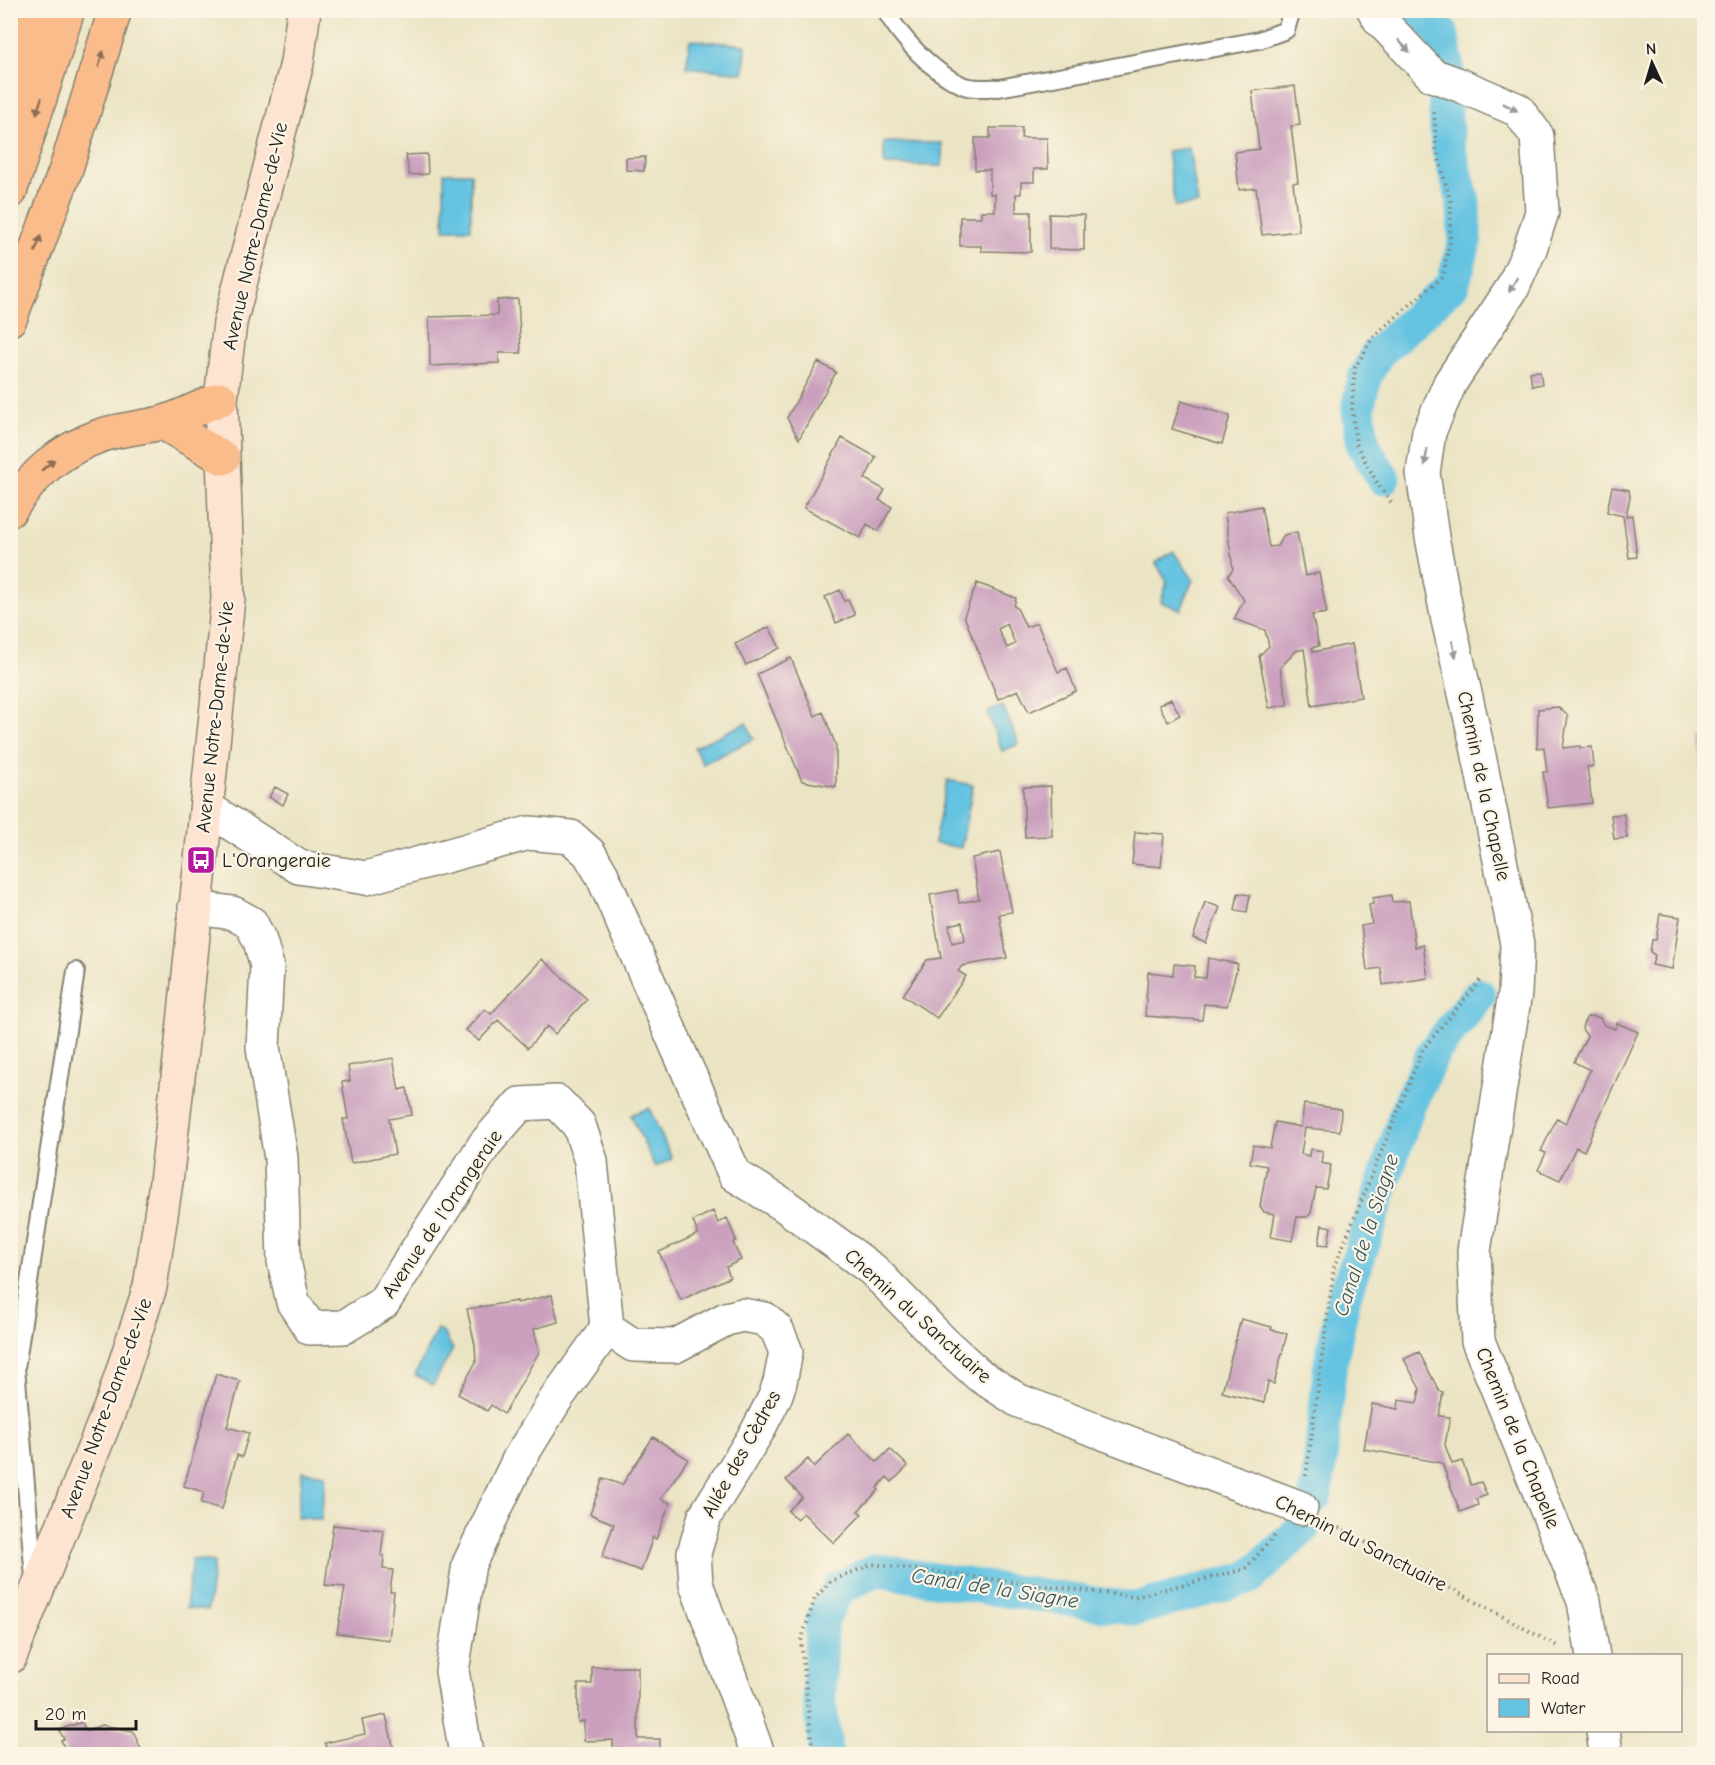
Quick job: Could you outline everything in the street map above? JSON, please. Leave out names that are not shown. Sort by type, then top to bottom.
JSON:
[{"type":"highway","points":[[10,101],[38,10]]},
{"type":"highway","points":[[10,192],[68,10]]},
{"type":"highway","points":[[10,318],[66,169],[116,10]]},
{"type":"highway","points":[[10,510],[24,489],[47,464],[71,449],[103,435],[163,423],[221,399]]},
{"type":"highway","points":[[163,423],[223,458]]},
{"type":"main road","name":"Avenue Notre-Dame-de-Vie","points":[[10,1657],[112,1401],[150,1287],[182,1042],[228,599],[221,399],[230,323],[297,63],[304,10]]},
{"type":"street","name":"Chemin de la Chapelle","points":[[1374,10],[1380,20],[1442,79],[1518,110],[1537,136],[1542,212],[1530,249],[1513,287],[1450,383],[1429,432],[1423,473],[1432,537],[1448,620],[1476,741],[1517,944],[1515,993],[1474,1251],[1478,1341],[1584,1601],[1579,1653]]},
{"type":"street","name":"Chemin du Sanctuaire","points":[[207,808],[299,867],[366,878],[529,833],[572,837],[589,853],[602,875],[735,1175],[784,1205],[873,1270],[943,1342],[979,1375],[1019,1401],[1301,1508]]},
{"type":"street","name":"Avenue de l'Orangeraie","points":[[195,908],[233,913],[251,923],[260,940],[267,966],[263,1047],[281,1158],[284,1261],[293,1302],[310,1328],[344,1327],[382,1303],[485,1144],[520,1104],[557,1102],[579,1125],[591,1161],[607,1328]]},
{"type":"street","name":"Allée des Cèdres","points":[[607,1328],[633,1345],[675,1346],[726,1318],[742,1315],[765,1319],[777,1330],[786,1352],[775,1397],[757,1432],[705,1516],[694,1553],[696,1584],[758,1755]]},
{"type":"street","points":[[466,1755],[452,1671],[469,1564],[519,1459],[555,1399],[607,1328]]},
{"type":"street","points":[[1603,1732],[1606,1755]]},
{"type":"lane","points":[[885,10],[893,24],[928,64],[963,86],[999,88],[1259,40],[1286,30],[1292,10]]},
{"type":"lane","points":[[35,1594],[16,1368],[76,971]]},
{"type":"path","points":[[1432,537],[1403,519],[1376,481],[1356,444],[1352,407],[1355,368],[1372,338],[1443,276],[1450,241],[1451,203],[1436,148],[1442,79]]},
{"type":"path","points":[[813,1755],[801,1641],[815,1598],[831,1581],[872,1564],[1134,1597],[1245,1569],[1301,1508],[1334,1268],[1423,1049],[1475,985],[1517,944]]},
{"type":"path","name":"Chemin du Sanctuaire","points":[[1301,1508],[1579,1653]]},
{"type":"water","points":[[690,40],[746,45],[744,73],[686,67]]},
{"type":"water","points":[[884,142],[942,143],[942,166],[884,165]]},
{"type":"water","points":[[1189,148],[1198,204],[1175,207],[1167,151]]},
{"type":"water","points":[[444,173],[471,173],[471,229],[444,229]]},
{"type":"water","points":[[1173,551],[1193,579],[1181,610],[1161,602],[1167,582],[1156,563]]},
{"type":"water","points":[[1003,706],[1019,744],[1002,751],[987,712]]},
{"type":"water","points":[[746,723],[754,739],[703,764],[694,747]]},
{"type":"water","points":[[947,780],[973,785],[961,848],[934,843]]},
{"type":"water","points":[[649,1108],[672,1159],[655,1167],[631,1115]]},
{"type":"water","points":[[437,1329],[444,1334],[453,1349],[433,1385],[415,1375]]},
{"type":"water","points":[[302,1471],[326,1474],[321,1520],[297,1517]]},
{"type":"water","points":[[192,1559],[214,1562],[208,1610],[186,1608]]},
{"type":"building","points":[[1295,86],[1300,125],[1291,126],[1298,182],[1293,183],[1299,231],[1262,235],[1256,188],[1239,190],[1235,152],[1259,149],[1252,91]]},
{"type":"building","points":[[990,128],[1022,128],[1021,138],[1047,138],[1048,169],[1034,169],[1034,182],[1021,182],[1021,194],[1016,194],[1016,212],[1031,212],[1031,252],[981,251],[981,246],[960,246],[960,217],[981,217],[981,211],[995,211],[995,194],[990,194],[990,170],[975,170],[975,138],[990,138]]},
{"type":"building","points":[[427,154],[428,174],[409,175],[406,155]]},
{"type":"building","points":[[645,157],[644,171],[626,170],[626,158]]},
{"type":"building","points":[[1049,214],[1084,215],[1084,250],[1049,249]]},
{"type":"building","points":[[518,299],[521,353],[499,353],[499,363],[430,366],[429,317],[497,315],[497,300]]},
{"type":"building","points":[[818,362],[836,372],[799,439],[787,418]]},
{"type":"building","points":[[1540,371],[1542,384],[1532,386],[1530,372]]},
{"type":"building","points":[[1181,401],[1230,416],[1222,444],[1172,429]]},
{"type":"building","points":[[1698,411],[1704,412],[1704,437],[1699,437]]},
{"type":"building","points":[[842,438],[876,457],[865,479],[885,490],[879,500],[892,507],[878,531],[867,524],[860,538],[804,508]]},
{"type":"building","points":[[1612,487],[1629,490],[1626,516],[1632,515],[1637,557],[1629,558],[1623,516],[1607,512]]},
{"type":"building","points":[[1261,506],[1269,547],[1277,546],[1284,535],[1297,532],[1305,576],[1319,573],[1327,613],[1312,615],[1319,646],[1312,648],[1313,652],[1352,644],[1361,697],[1312,706],[1304,649],[1296,651],[1280,668],[1288,705],[1269,708],[1259,656],[1269,646],[1265,630],[1234,619],[1244,600],[1228,576],[1233,569],[1225,513]]},
{"type":"building","points":[[977,583],[1016,598],[1014,606],[1026,627],[1037,623],[1058,672],[1067,668],[1076,691],[1029,712],[1018,690],[998,699],[964,616]],"holes":[[[1007,624],[1015,644],[1007,648],[998,629]]]},
{"type":"building","points":[[840,590],[844,601],[848,600],[855,615],[836,623],[825,597]]},
{"type":"building","points":[[769,627],[780,648],[746,665],[735,644]]},
{"type":"building","points":[[791,658],[815,716],[823,712],[836,746],[836,787],[802,781],[757,674]]},
{"type":"building","points":[[1171,699],[1180,715],[1168,722],[1159,705]]},
{"type":"building","points":[[1558,707],[1568,716],[1563,748],[1592,747],[1594,766],[1587,767],[1592,803],[1548,808],[1543,772],[1547,772],[1544,747],[1537,748],[1538,709]]},
{"type":"building","points":[[1700,737],[1704,737],[1704,784],[1702,784]]},
{"type":"building","points":[[1051,786],[1052,836],[1025,837],[1023,787]]},
{"type":"building","points":[[275,787],[288,794],[283,805],[269,797]]},
{"type":"building","points":[[1624,814],[1627,838],[1614,839],[1611,815]]},
{"type":"building","points":[[1135,832],[1164,834],[1161,867],[1132,864]]},
{"type":"building","points":[[1000,852],[1012,912],[999,914],[1007,958],[962,966],[958,971],[966,976],[937,1018],[903,995],[927,960],[941,958],[930,895],[957,890],[959,903],[979,899],[972,858]],"holes":[[[962,922],[965,940],[952,943],[949,925]]]},
{"type":"building","points":[[1238,893],[1250,895],[1247,912],[1235,910]]},
{"type":"building","points":[[1391,895],[1392,902],[1409,901],[1415,947],[1423,945],[1428,978],[1383,985],[1381,968],[1367,970],[1361,926],[1372,924],[1369,905],[1373,904],[1373,898]]},
{"type":"building","points":[[1205,902],[1220,907],[1206,943],[1193,938]]},
{"type":"building","points":[[1660,914],[1680,917],[1672,969],[1652,965],[1655,955],[1650,952],[1652,940],[1656,940]]},
{"type":"building","points":[[1208,958],[1238,964],[1227,1006],[1204,1004],[1202,1020],[1145,1016],[1148,972],[1173,975],[1174,964],[1195,966],[1194,977],[1206,978]]},
{"type":"building","points":[[542,959],[587,999],[555,1034],[547,1026],[528,1048],[498,1020],[479,1041],[466,1030],[485,1009],[491,1014]]},
{"type":"building","points":[[1587,1017],[1600,1018],[1604,1025],[1615,1029],[1617,1023],[1638,1032],[1584,1151],[1576,1147],[1560,1180],[1538,1170],[1546,1153],[1541,1151],[1557,1118],[1566,1123],[1590,1070],[1574,1062],[1587,1036],[1582,1029],[1583,1024]]},
{"type":"building","points":[[393,1058],[399,1090],[407,1088],[412,1115],[389,1119],[395,1154],[351,1163],[343,1119],[348,1119],[342,1082],[350,1081],[348,1066]]},
{"type":"building","points":[[1304,1104],[1341,1109],[1340,1131],[1305,1128],[1301,1154],[1309,1156],[1310,1149],[1323,1151],[1321,1163],[1331,1165],[1326,1189],[1316,1188],[1311,1213],[1307,1217],[1297,1217],[1292,1241],[1271,1237],[1275,1214],[1264,1212],[1260,1206],[1267,1166],[1250,1163],[1253,1145],[1270,1148],[1275,1122],[1301,1127]]},
{"type":"building","points":[[713,1211],[718,1223],[727,1218],[736,1240],[733,1243],[741,1260],[726,1267],[730,1277],[681,1300],[659,1252],[698,1234],[693,1221]]},
{"type":"building","points":[[1322,1225],[1331,1227],[1328,1245],[1319,1244]]},
{"type":"building","points":[[552,1295],[558,1322],[534,1329],[539,1352],[504,1414],[491,1405],[487,1411],[458,1394],[476,1362],[475,1345],[467,1309],[517,1301],[517,1303]]},
{"type":"building","points":[[1241,1319],[1272,1327],[1271,1329],[1287,1334],[1274,1384],[1268,1382],[1264,1403],[1222,1392]]},
{"type":"building","points":[[1419,1352],[1439,1391],[1443,1392],[1439,1416],[1450,1417],[1445,1445],[1452,1464],[1462,1461],[1471,1485],[1481,1482],[1487,1495],[1476,1499],[1478,1505],[1460,1512],[1442,1463],[1364,1449],[1372,1404],[1398,1409],[1399,1400],[1417,1403],[1420,1389],[1404,1359]]},
{"type":"building","points":[[216,1374],[240,1381],[227,1427],[249,1433],[242,1457],[237,1455],[222,1509],[201,1503],[204,1492],[184,1486]]},
{"type":"building","points":[[848,1434],[877,1462],[890,1449],[908,1466],[892,1482],[887,1477],[877,1488],[879,1490],[858,1511],[862,1514],[834,1543],[803,1513],[797,1519],[788,1511],[802,1497],[786,1480],[808,1459],[814,1467]]},
{"type":"building","points":[[653,1437],[688,1459],[661,1499],[670,1503],[656,1539],[653,1537],[641,1571],[602,1557],[614,1524],[590,1514],[603,1478],[622,1485]]},
{"type":"building","points":[[333,1525],[384,1530],[381,1555],[384,1556],[383,1569],[393,1570],[390,1592],[394,1592],[389,1640],[337,1633],[345,1587],[325,1585]]},
{"type":"building","points":[[592,1667],[638,1667],[638,1739],[660,1739],[660,1754],[613,1754],[613,1740],[584,1741],[584,1721],[578,1722],[578,1684],[592,1684]]},
{"type":"building","points":[[386,1715],[395,1754],[328,1754],[325,1743],[365,1734],[362,1720]]},
{"type":"building","points":[[82,1722],[86,1731],[102,1725],[133,1731],[143,1754],[67,1754],[61,1740],[64,1739],[59,1730]]},
{"type":"waterway","name":"Canal de la Siagne","points":[[1383,478],[1363,445],[1358,407],[1365,377],[1377,354],[1453,284],[1465,241],[1463,199],[1448,147],[1445,109],[1447,64],[1442,34],[1419,10]]},
{"type":"waterway","name":"Canal de la Siagne","points":[[1315,1497],[1330,1366],[1344,1297],[1408,1107],[1434,1051],[1479,995]]},
{"type":"waterway","name":"Canal de la Siagne","points":[[826,1754],[819,1696],[822,1620],[839,1588],[876,1570],[1135,1609],[1249,1578],[1303,1528]]},
{"type":"place","name":"L'Orangeraie","points":[[201,860]]}]
